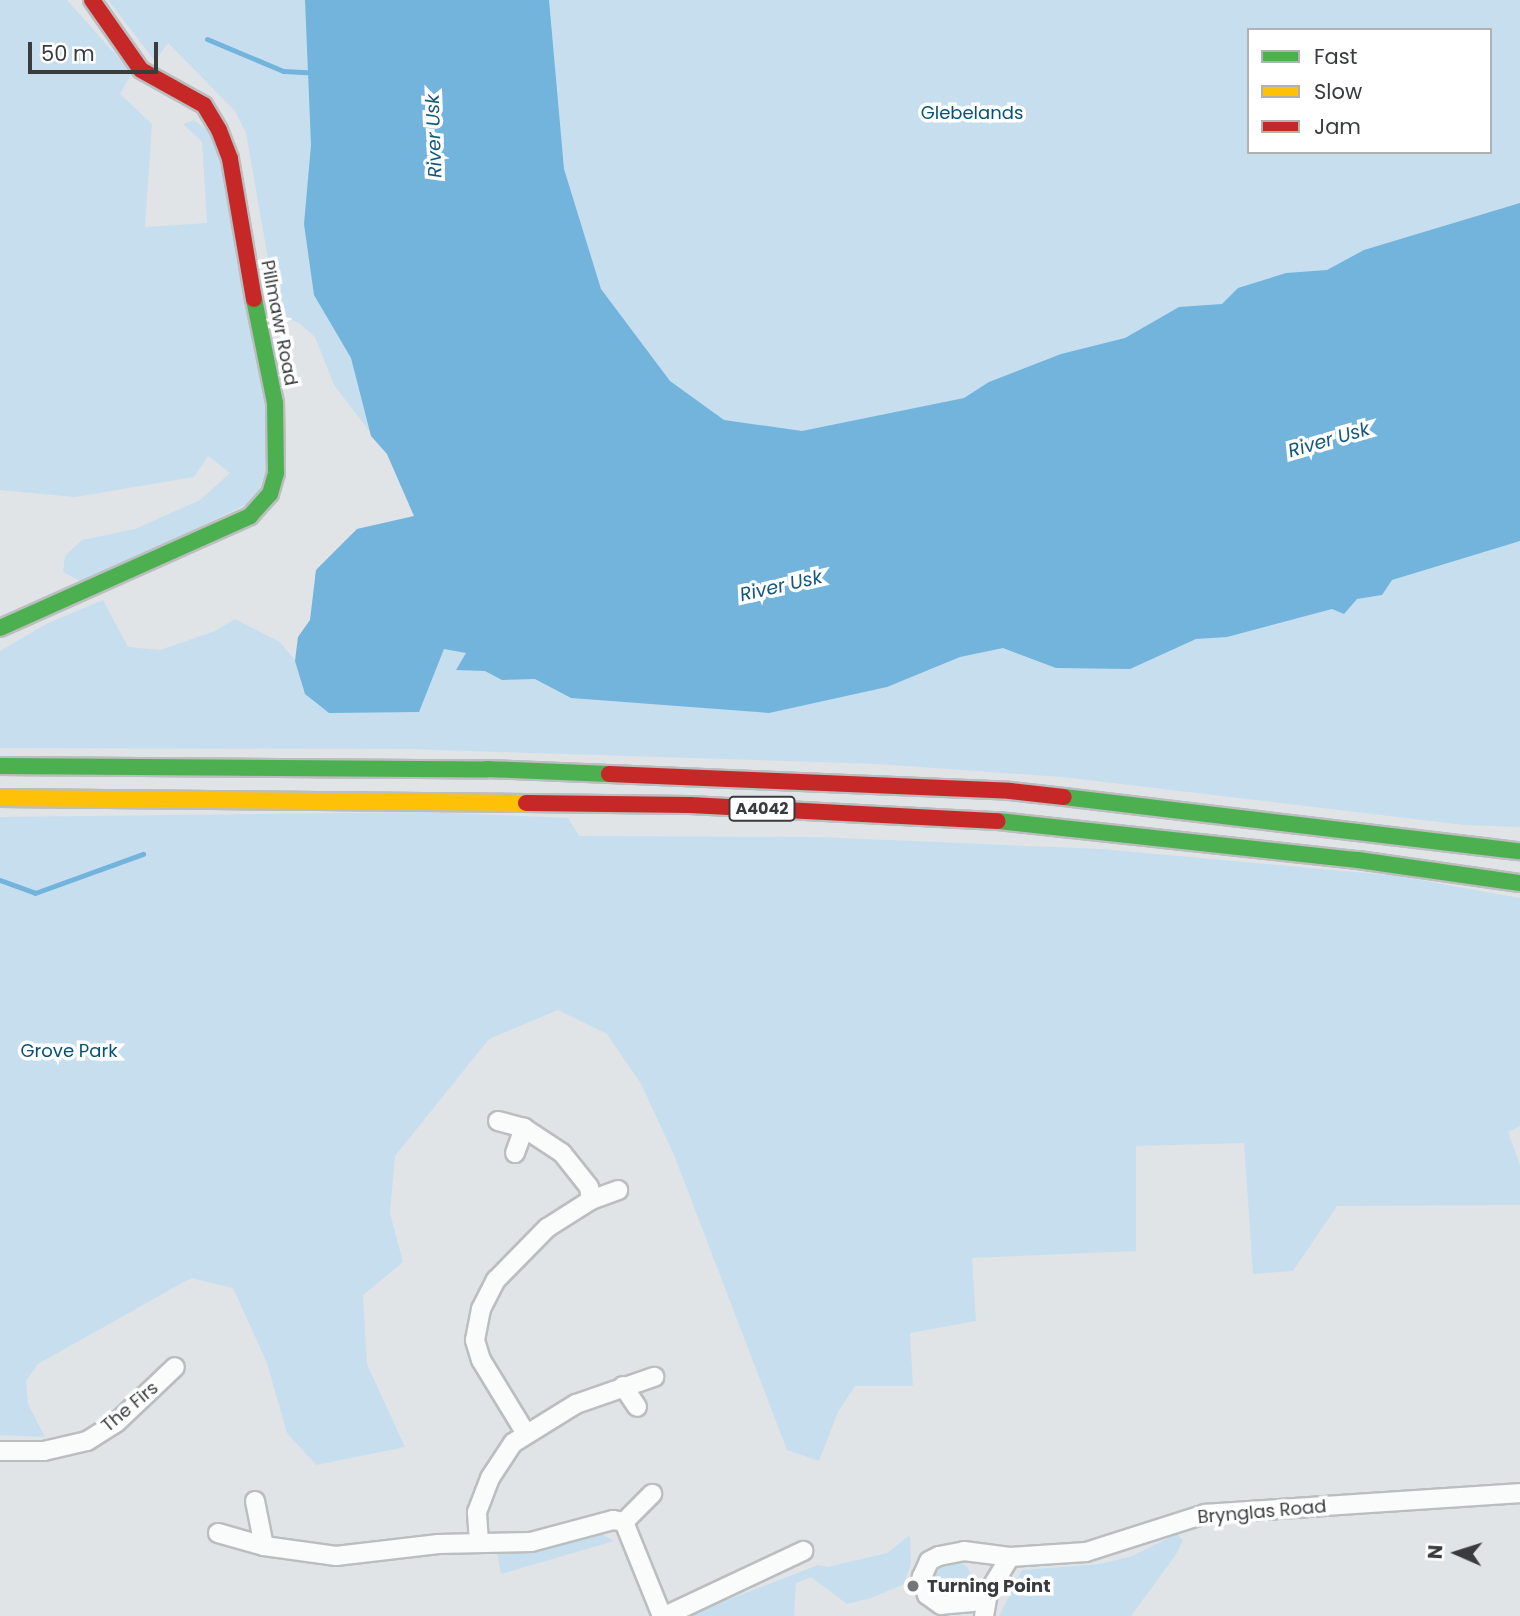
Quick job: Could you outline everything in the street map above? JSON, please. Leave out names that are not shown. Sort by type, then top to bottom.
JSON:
[{"type":"main road","name":"Pillmawr Road","points":[[0,628],[250,516],[270,494],[276,473],[276,425],[267,352],[250,284],[230,159],[219,130],[204,105],[141,70],[92,0]]},
{"type":"main road","name":"A4042","points":[[0,766],[513,769],[1010,791],[1520,851]]},
{"type":"main road","name":"A4042","points":[[0,798],[690,805],[1012,822],[1359,860],[1520,883]]},
{"type":"street","points":[[498,1121],[524,1128],[570,1162],[589,1187],[590,1200]]},
{"type":"street","points":[[516,1153],[524,1128]]},
{"type":"street","points":[[525,1432],[481,1360],[475,1340],[481,1309],[496,1280],[518,1254],[590,1200],[618,1190]]},
{"type":"street","name":"The Firs","points":[[0,1451],[44,1451],[87,1441],[116,1423],[175,1367]]},
{"type":"street","points":[[479,1542],[477,1512],[490,1478],[525,1432],[623,1386],[654,1377]]},
{"type":"street","points":[[623,1386],[637,1407]]},
{"type":"street","name":"Brynglas Road","points":[[988,1593],[973,1602],[941,1605],[927,1595],[922,1577],[929,1561],[939,1556],[964,1551],[1010,1557],[1086,1552],[1205,1514],[1520,1493]]},
{"type":"street","points":[[218,1533],[264,1546],[336,1556],[479,1542],[531,1542],[600,1521],[624,1522],[652,1494]]},
{"type":"street","points":[[255,1501],[264,1546]]},
{"type":"street","points":[[624,1522],[663,1616],[803,1551]]},
{"type":"street","points":[[984,1616],[988,1593],[1010,1557]]},
{"type":"green space","points":[[0,0],[67,0],[132,73],[120,94],[152,124],[145,227],[207,223],[202,142],[183,124],[194,120],[215,136],[267,402],[267,469],[255,500],[84,583],[63,572],[65,556],[82,540],[135,529],[200,500],[230,473],[208,456],[194,477],[75,497],[0,490]]},
{"type":"green space","points":[[108,0],[362,0],[451,650],[467,653],[1520,452],[1520,827],[1464,825],[1062,777],[878,764],[408,749],[0,748],[0,651],[48,623],[103,600],[128,647],[160,650],[215,631],[235,619],[280,642],[295,660],[298,637],[310,620],[316,570],[357,529],[414,516],[387,454],[334,385],[315,337],[299,323],[278,316],[246,133],[235,111],[168,43],[155,61]]},
{"type":"green space","name":"Glebelands","points":[[464,0],[1520,0],[1520,301],[730,560]]},
{"type":"green space","name":"Grove Park","points":[[424,812],[568,818],[579,836],[819,837],[1101,849],[1398,876],[1520,898],[1520,1126],[1508,1132],[1520,1165],[1520,1205],[1337,1206],[1293,1271],[1253,1274],[1244,1143],[1136,1146],[1136,1251],[972,1258],[976,1321],[910,1333],[913,1386],[855,1386],[838,1412],[819,1461],[787,1450],[674,1155],[641,1084],[607,1034],[558,1010],[489,1039],[395,1156],[390,1213],[403,1262],[363,1295],[367,1364],[405,1447],[316,1465],[287,1433],[267,1363],[233,1288],[191,1278],[38,1364],[26,1381],[28,1404],[45,1437],[0,1435],[0,817]]},
{"type":"green space","points":[[600,1533],[614,1541],[501,1574],[497,1553],[548,1547]]},
{"type":"green space","points":[[1177,1534],[1183,1540],[1177,1553],[1131,1616],[999,1616],[1022,1570],[1100,1564],[1132,1556]]},
{"type":"green space","points":[[910,1535],[911,1563],[904,1584],[871,1598],[847,1604],[811,1577],[796,1583],[794,1616],[686,1616],[818,1565],[828,1567],[887,1553]]},
{"type":"green space","points":[[953,1561],[966,1567],[972,1580],[966,1593],[953,1599],[940,1593],[934,1580],[940,1567]]},
{"type":"water","name":"River Usk","points":[[305,0],[549,0],[564,169],[601,289],[670,381],[724,420],[802,431],[964,398],[989,382],[1061,354],[1125,338],[1179,307],[1222,304],[1238,288],[1286,273],[1327,270],[1364,250],[1520,203],[1520,541],[1392,580],[1382,595],[1357,599],[1344,614],[1332,609],[1227,637],[1196,639],[1130,669],[1056,668],[1003,648],[960,657],[887,687],[769,713],[571,698],[535,679],[502,680],[485,671],[456,670],[466,653],[444,649],[419,712],[329,713],[305,694],[295,661],[298,637],[310,620],[316,570],[357,529],[414,516],[387,454],[371,436],[351,358],[314,295],[304,224],[311,145]]},
{"type":"waterway","points":[[207,39],[283,71],[317,73]]},
{"type":"waterway","points":[[0,880],[35,893],[143,854]]},
{"type":"traffic: fast","points":[[0,628],[250,516],[270,494],[276,473],[275,403],[254,299]]},
{"type":"traffic: fast","points":[[0,766],[487,769],[609,774]]},
{"type":"traffic: fast","points":[[1064,797],[1520,851]]},
{"type":"traffic: fast","points":[[998,821],[1358,860],[1520,883]]},
{"type":"traffic: slow","points":[[0,798],[526,803]]},
{"type":"traffic: jam","points":[[92,0],[141,70],[204,105],[219,130],[230,159],[254,299]]},
{"type":"traffic: jam","points":[[609,774],[1010,791],[1064,797]]},
{"type":"traffic: jam","points":[[526,803],[690,805],[998,821]]},
{"type":"place","name":"Turning Point","points":[[913,1586]]}]
